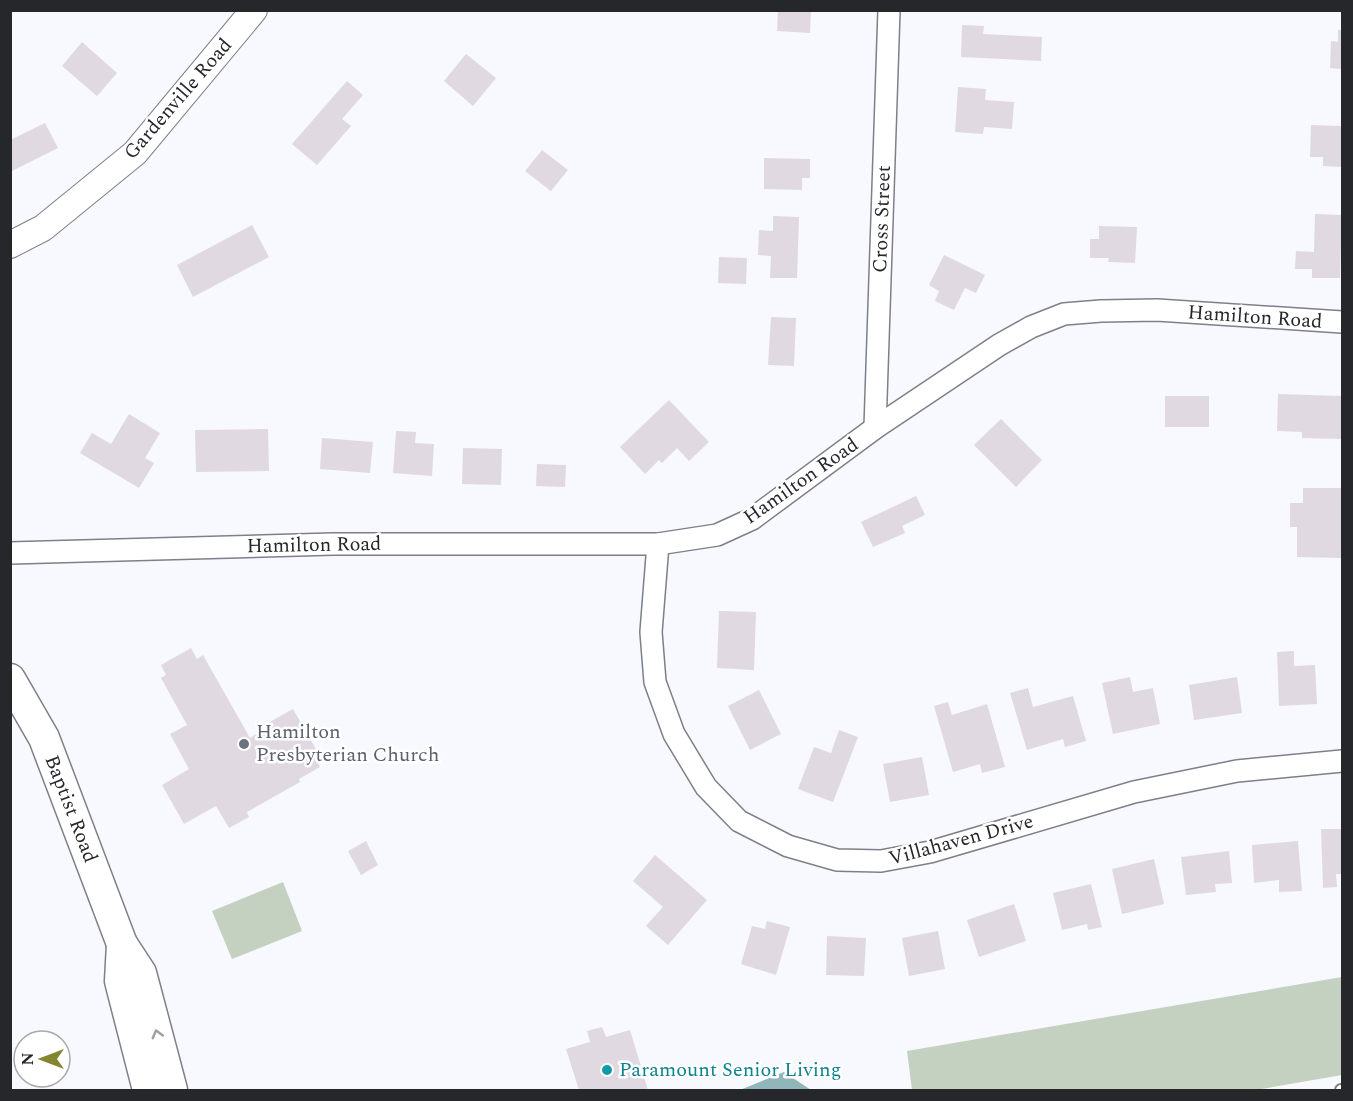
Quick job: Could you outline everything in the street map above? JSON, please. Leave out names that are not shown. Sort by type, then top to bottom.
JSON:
[{"type":"main road","name":"Baptist Road","points":[[10,679],[44,738],[122,944],[141,973],[172,1090]]},
{"type":"main road","name":"Baptist Road","points":[[122,944],[120,981],[148,1090]]},
{"type":"street","name":"Gardenville Road","points":[[10,245],[43,228],[135,153],[254,10]]},
{"type":"street","name":"Cross Street","points":[[875,428],[889,10]]},
{"type":"street","name":"Hamilton Road","points":[[10,554],[333,544],[658,544],[717,535],[752,519],[875,428],[999,345],[1031,327],[1064,314],[1157,310],[1342,322]]},
{"type":"street","name":"Villahaven Drive","points":[[658,544],[651,632],[655,682],[674,734],[706,787],[739,821],[788,846],[837,860],[881,861],[930,852],[1134,792],[1237,771],[1342,761]]},
{"type":"green space","points":[[283,882],[302,931],[232,959],[212,911]]},
{"type":"green space","points":[[1342,977],[1342,1075],[1256,1090],[912,1090],[907,1051]]},
{"type":"water","points":[[784,1072],[811,1090],[740,1090]]},
{"type":"building","points":[[778,10],[811,10],[810,33],[777,31]]},
{"type":"building","points":[[962,25],[984,26],[983,34],[1042,37],[1041,61],[961,57]]},
{"type":"building","points":[[1338,30],[1342,30],[1342,69],[1330,68],[1331,41],[1338,42]]},
{"type":"building","points":[[82,42],[117,73],[97,96],[62,66]]},
{"type":"building","points":[[466,54],[496,78],[473,106],[444,81]]},
{"type":"building","points":[[347,81],[363,95],[342,119],[351,126],[317,165],[292,144]]},
{"type":"building","points":[[958,87],[986,89],[985,100],[1014,102],[1012,129],[984,127],[983,134],[955,132]]},
{"type":"building","points":[[45,123],[58,148],[10,172],[10,140]]},
{"type":"building","points":[[1311,125],[1342,126],[1342,167],[1323,166],[1323,157],[1310,157]]},
{"type":"building","points":[[542,150],[568,170],[551,191],[525,171]]},
{"type":"building","points":[[764,158],[810,159],[810,178],[802,178],[802,190],[764,189]]},
{"type":"building","points":[[1315,214],[1342,215],[1340,278],[1312,278],[1312,269],[1295,269],[1296,251],[1314,252]]},
{"type":"building","points":[[773,216],[799,217],[797,278],[770,278],[771,256],[758,255],[759,230],[773,231]]},
{"type":"building","points":[[252,225],[269,257],[193,297],[177,265]]},
{"type":"building","points":[[1099,226],[1137,227],[1135,263],[1108,262],[1109,258],[1090,258],[1090,239],[1099,239]]},
{"type":"building","points":[[944,255],[985,275],[976,293],[965,288],[954,310],[935,301],[939,291],[929,285]]},
{"type":"building","points":[[719,257],[747,258],[746,284],[718,283]]},
{"type":"building","points":[[771,317],[796,318],[794,366],[768,365]]},
{"type":"building","points":[[1278,394],[1342,396],[1342,439],[1302,438],[1302,432],[1277,431]]},
{"type":"building","points":[[1165,396],[1209,396],[1209,427],[1165,427]]},
{"type":"building","points":[[669,400],[709,442],[689,461],[677,448],[662,463],[659,460],[645,474],[620,447]]},
{"type":"building","points":[[129,414],[160,433],[145,458],[154,463],[139,488],[80,453],[92,433],[111,444]]},
{"type":"building","points":[[1001,419],[1042,460],[1016,487],[974,445]]},
{"type":"building","points":[[268,429],[269,471],[196,472],[195,430]]},
{"type":"building","points":[[396,431],[416,432],[415,443],[434,444],[432,476],[393,473]]},
{"type":"building","points":[[322,438],[373,442],[370,473],[320,469]]},
{"type":"building","points":[[463,448],[502,449],[501,485],[462,484]]},
{"type":"building","points":[[537,464],[566,465],[565,487],[536,486]]},
{"type":"building","points":[[1303,488],[1342,488],[1341,558],[1297,557],[1297,527],[1290,527],[1290,503],[1303,503]]},
{"type":"building","points":[[916,496],[925,515],[902,526],[905,533],[873,547],[861,522]]},
{"type":"building","points":[[719,611],[756,612],[754,670],[717,668]]},
{"type":"building","name":"Hamilton Presbyterian Church","points":[[191,648],[197,659],[203,655],[250,738],[268,727],[266,724],[293,709],[316,749],[312,751],[320,767],[299,779],[300,782],[247,812],[249,817],[229,828],[216,806],[184,824],[162,785],[189,769],[170,734],[187,725],[161,678],[166,675],[161,665]]},
{"type":"building","points":[[1294,651],[1294,666],[1315,665],[1317,704],[1279,706],[1277,652]]},
{"type":"building","points":[[1130,677],[1133,692],[1153,688],[1160,724],[1113,734],[1102,683]]},
{"type":"building","points":[[1237,677],[1242,713],[1194,720],[1189,685]]},
{"type":"building","points":[[1028,688],[1033,707],[1073,696],[1086,741],[1065,747],[1063,739],[1027,750],[1010,693]]},
{"type":"building","points":[[759,690],[781,734],[750,750],[728,706]]},
{"type":"building","points":[[948,702],[952,715],[987,704],[1005,767],[982,773],[980,764],[953,772],[934,706]]},
{"type":"building","points":[[839,730],[858,737],[833,802],[798,789],[814,747],[831,753]]},
{"type":"building","points":[[922,757],[929,795],[890,802],[883,764]]},
{"type":"building","points":[[1321,829],[1342,829],[1342,874],[1336,874],[1337,887],[1323,888]]},
{"type":"building","points":[[366,841],[378,865],[361,875],[348,851]]},
{"type":"building","points":[[1298,841],[1302,891],[1279,892],[1279,880],[1254,883],[1252,845]]},
{"type":"building","points":[[1229,851],[1232,883],[1215,884],[1216,892],[1186,895],[1181,857]]},
{"type":"building","points":[[655,855],[707,900],[668,945],[646,926],[663,907],[633,881]]},
{"type":"building","points":[[1154,859],[1164,904],[1122,914],[1112,869]]},
{"type":"building","points":[[1091,884],[1102,927],[1088,930],[1087,924],[1062,930],[1053,893]]},
{"type":"building","points":[[1014,904],[1026,941],[979,957],[967,920]]},
{"type":"building","points":[[767,921],[790,927],[776,975],[741,964],[752,926],[765,929]]},
{"type":"building","points":[[938,931],[945,969],[909,976],[902,938]]},
{"type":"building","points":[[827,936],[866,938],[864,976],[826,975]]},
{"type":"building","name":"Paramount Senior Living","points":[[602,1027],[606,1037],[630,1030],[648,1090],[579,1090],[566,1049],[590,1042],[587,1031]]},
{"type":"place","name":"Hamilton Presbyterian Church","points":[[244,744]]},
{"type":"place","name":"Paramount Senior Living","points":[[607,1070]]}]
